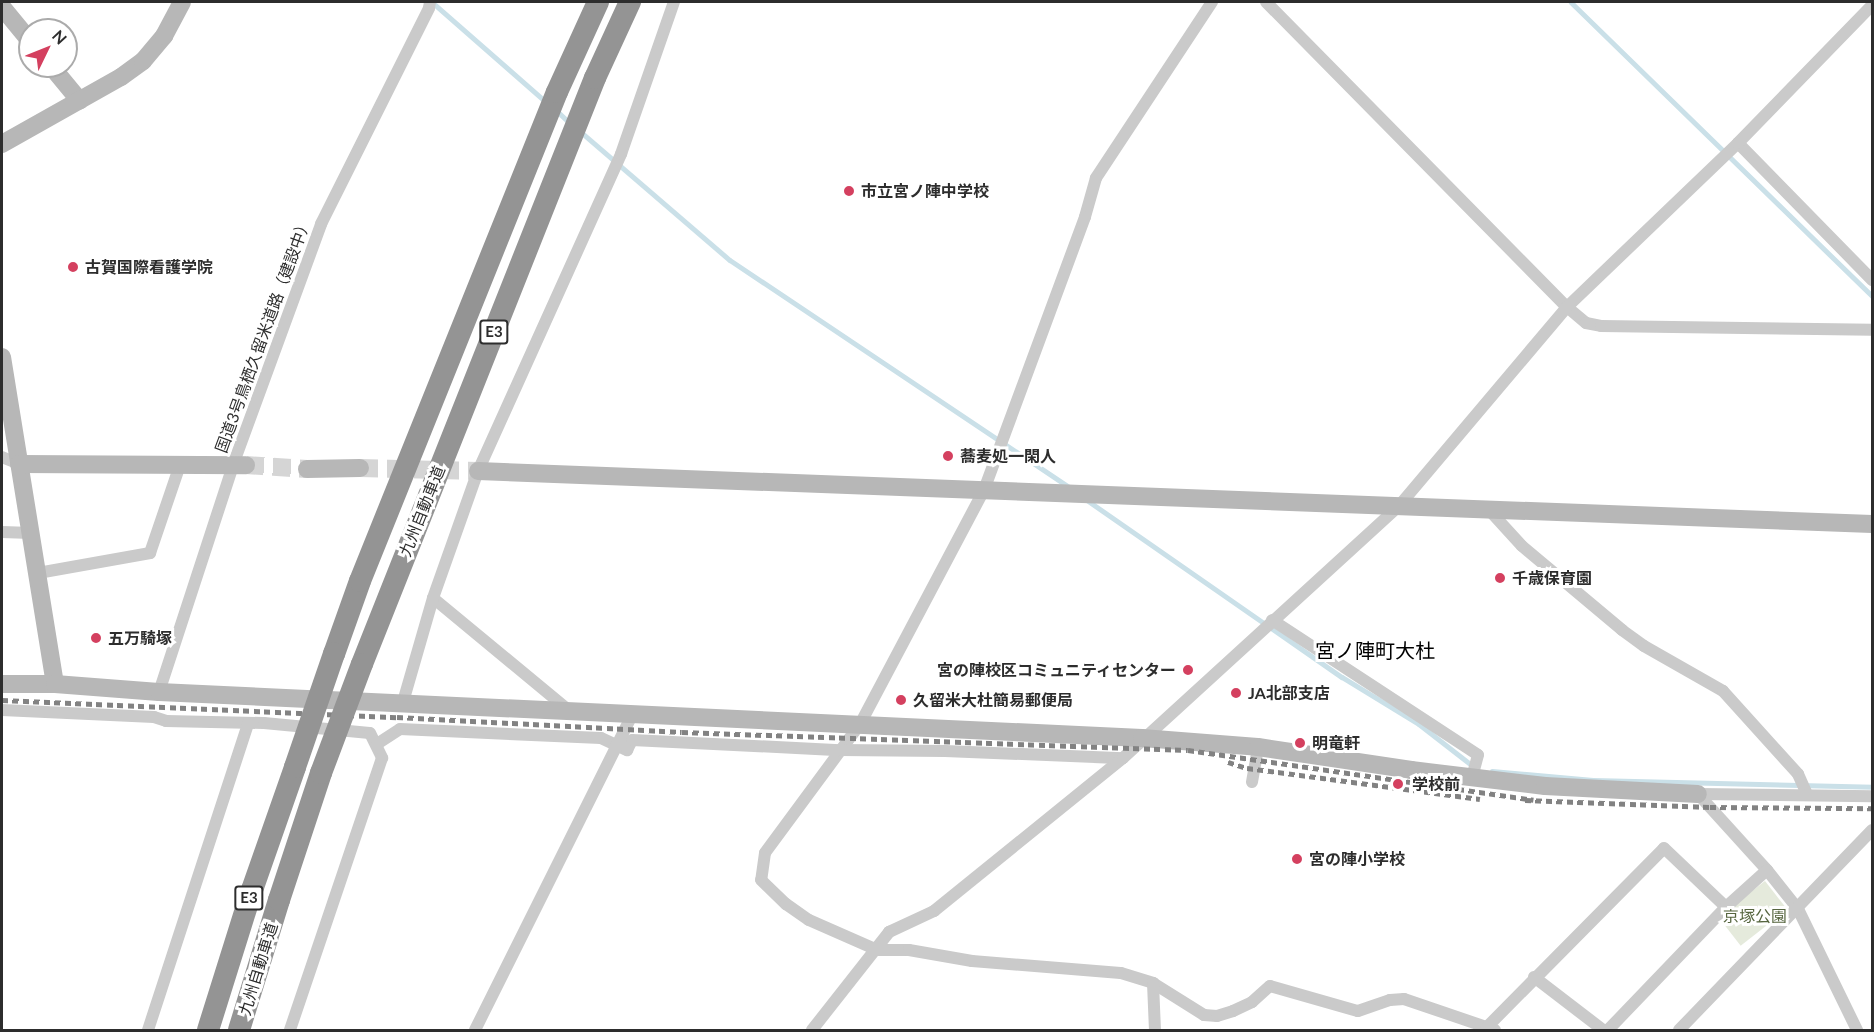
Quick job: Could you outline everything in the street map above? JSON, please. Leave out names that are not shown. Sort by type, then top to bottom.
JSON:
[{"type":"highway","name":"九州自動車道","points":[[208,1030],[252,890],[360,581],[548,115],[598,2]]},
{"type":"highway","name":"九州自動車道","points":[[239,1030],[321,773],[362,664],[595,78],[630,2]]},
{"type":"street","points":[[2,144],[81,101],[143,61],[165,36],[182,2]]},
{"type":"street","points":[[403,702],[433,598],[478,471],[621,154],[674,2]]},
{"type":"street","points":[[1212,2],[1096,178],[1085,217],[984,490],[860,724],[765,853],[761,880],[786,904],[809,920],[877,950],[909,950],[972,961],[1121,973],[1153,983],[1204,1015],[1217,1016],[1233,1011],[1252,1002],[1270,986],[1358,1011],[1390,1000],[1404,999],[1490,1029],[1534,977],[1664,848],[1726,907]]},
{"type":"street","points":[[1266,2],[1567,307],[1586,323],[1601,326],[1872,330]]},
{"type":"street","name":"国道3号鳥栖久留米道路（建設中）","points":[[159,693],[321,224],[427,4]]},
{"type":"street","points":[[812,1030],[889,932],[934,910],[1123,759],[1142,738],[1398,507],[1567,307],[1738,143],[1872,6]]},
{"type":"street","points":[[2,7],[18,26]]},
{"type":"street","points":[[61,78],[81,101]]},
{"type":"street","points":[[1738,143],[1872,280]]},
{"type":"street","points":[[2,357],[55,684]]},
{"type":"street","points":[[2,457],[19,464],[239,465]]},
{"type":"street","points":[[38,573],[150,553],[180,465]]},
{"type":"street","points":[[307,469],[360,468]]},
{"type":"street","points":[[478,471],[1872,525]]},
{"type":"street","points":[[1490,511],[1522,546],[1622,630],[1644,646],[1723,690],[1798,774],[1807,794]]},
{"type":"street","points":[[2,532],[31,533]]},
{"type":"street","points":[[433,598],[573,712]]},
{"type":"street","points":[[1272,620],[1478,755],[1472,777]]},
{"type":"street","points":[[2,684],[55,684],[159,693],[403,702],[632,715],[1142,738],[1258,747],[1545,786],[1698,794],[1872,796]]},
{"type":"street","points":[[2,710],[264,723],[370,733],[382,758],[290,1030]]},
{"type":"street","points":[[475,1030],[632,715]]},
{"type":"street","points":[[148,1030],[248,724]]},
{"type":"street","points":[[377,744],[400,729],[601,738],[627,750],[632,740],[840,750],[945,751],[1123,759]]},
{"type":"street","points":[[1252,782],[1258,747]]},
{"type":"street","points":[[1698,794],[1767,870],[1798,909],[1857,1030]]},
{"type":"street","points":[[1679,1030],[1872,830]]},
{"type":"street","points":[[1608,1030],[1726,907],[1767,870]]},
{"type":"street","points":[[1534,977],[1603,1030]]},
{"type":"street","points":[[1153,983],[1155,1030]]},
{"type":"green space","name":"京塚公園","points":[[1765,881],[1787,909],[1741,946],[1719,917]]},
{"type":"waterway","points":[[432,2],[545,101]]},
{"type":"waterway","points":[[1571,2],[1872,296]]},
{"type":"waterway","points":[[556,110],[570,123]]},
{"type":"waterway","points":[[581,132],[730,260],[1068,486]]},
{"type":"waterway","points":[[1087,500],[1342,677],[1419,724],[1473,766]]},
{"type":"waterway","points":[[1492,771],[1593,780],[1872,787]]},
{"type":"tunnel","points":[[246,465],[307,469]]},
{"type":"tunnel","points":[[360,468],[478,471]]},
{"type":"railway","points":[[2,700],[682,732],[1188,750],[1533,800]]},
{"type":"railway","points":[[1228,762],[1247,768],[1480,799]]},
{"type":"railway","points":[[1525,800],[1710,807],[1872,808]]},
{"type":"place","name":"市立宮ノ陣中学校","points":[[849,191]]},
{"type":"place","name":"古賀国際看護学院","points":[[73,267]]},
{"type":"place","name":"蕎麦処一閑人","points":[[948,456]]},
{"type":"place","name":"千歳保育園","points":[[1500,578]]},
{"type":"place","name":"五万騎塚","points":[[96,638]]},
{"type":"place","name":"宮の陣校区コミュニティセンター","points":[[1188,670]]},
{"type":"place","name":"JA北部支店","points":[[1236,693]]},
{"type":"place","name":"久留米大杜簡易郵便局","points":[[901,700]]},
{"type":"place","name":"明竜軒","points":[[1300,743]]},
{"type":"place","name":"学校前","points":[[1398,784]]},
{"type":"place","name":"宮の陣小学校","points":[[1297,859]]},
{"type":"district","name":"宮ノ陣町大杜","points":[[1375,650]]}]
